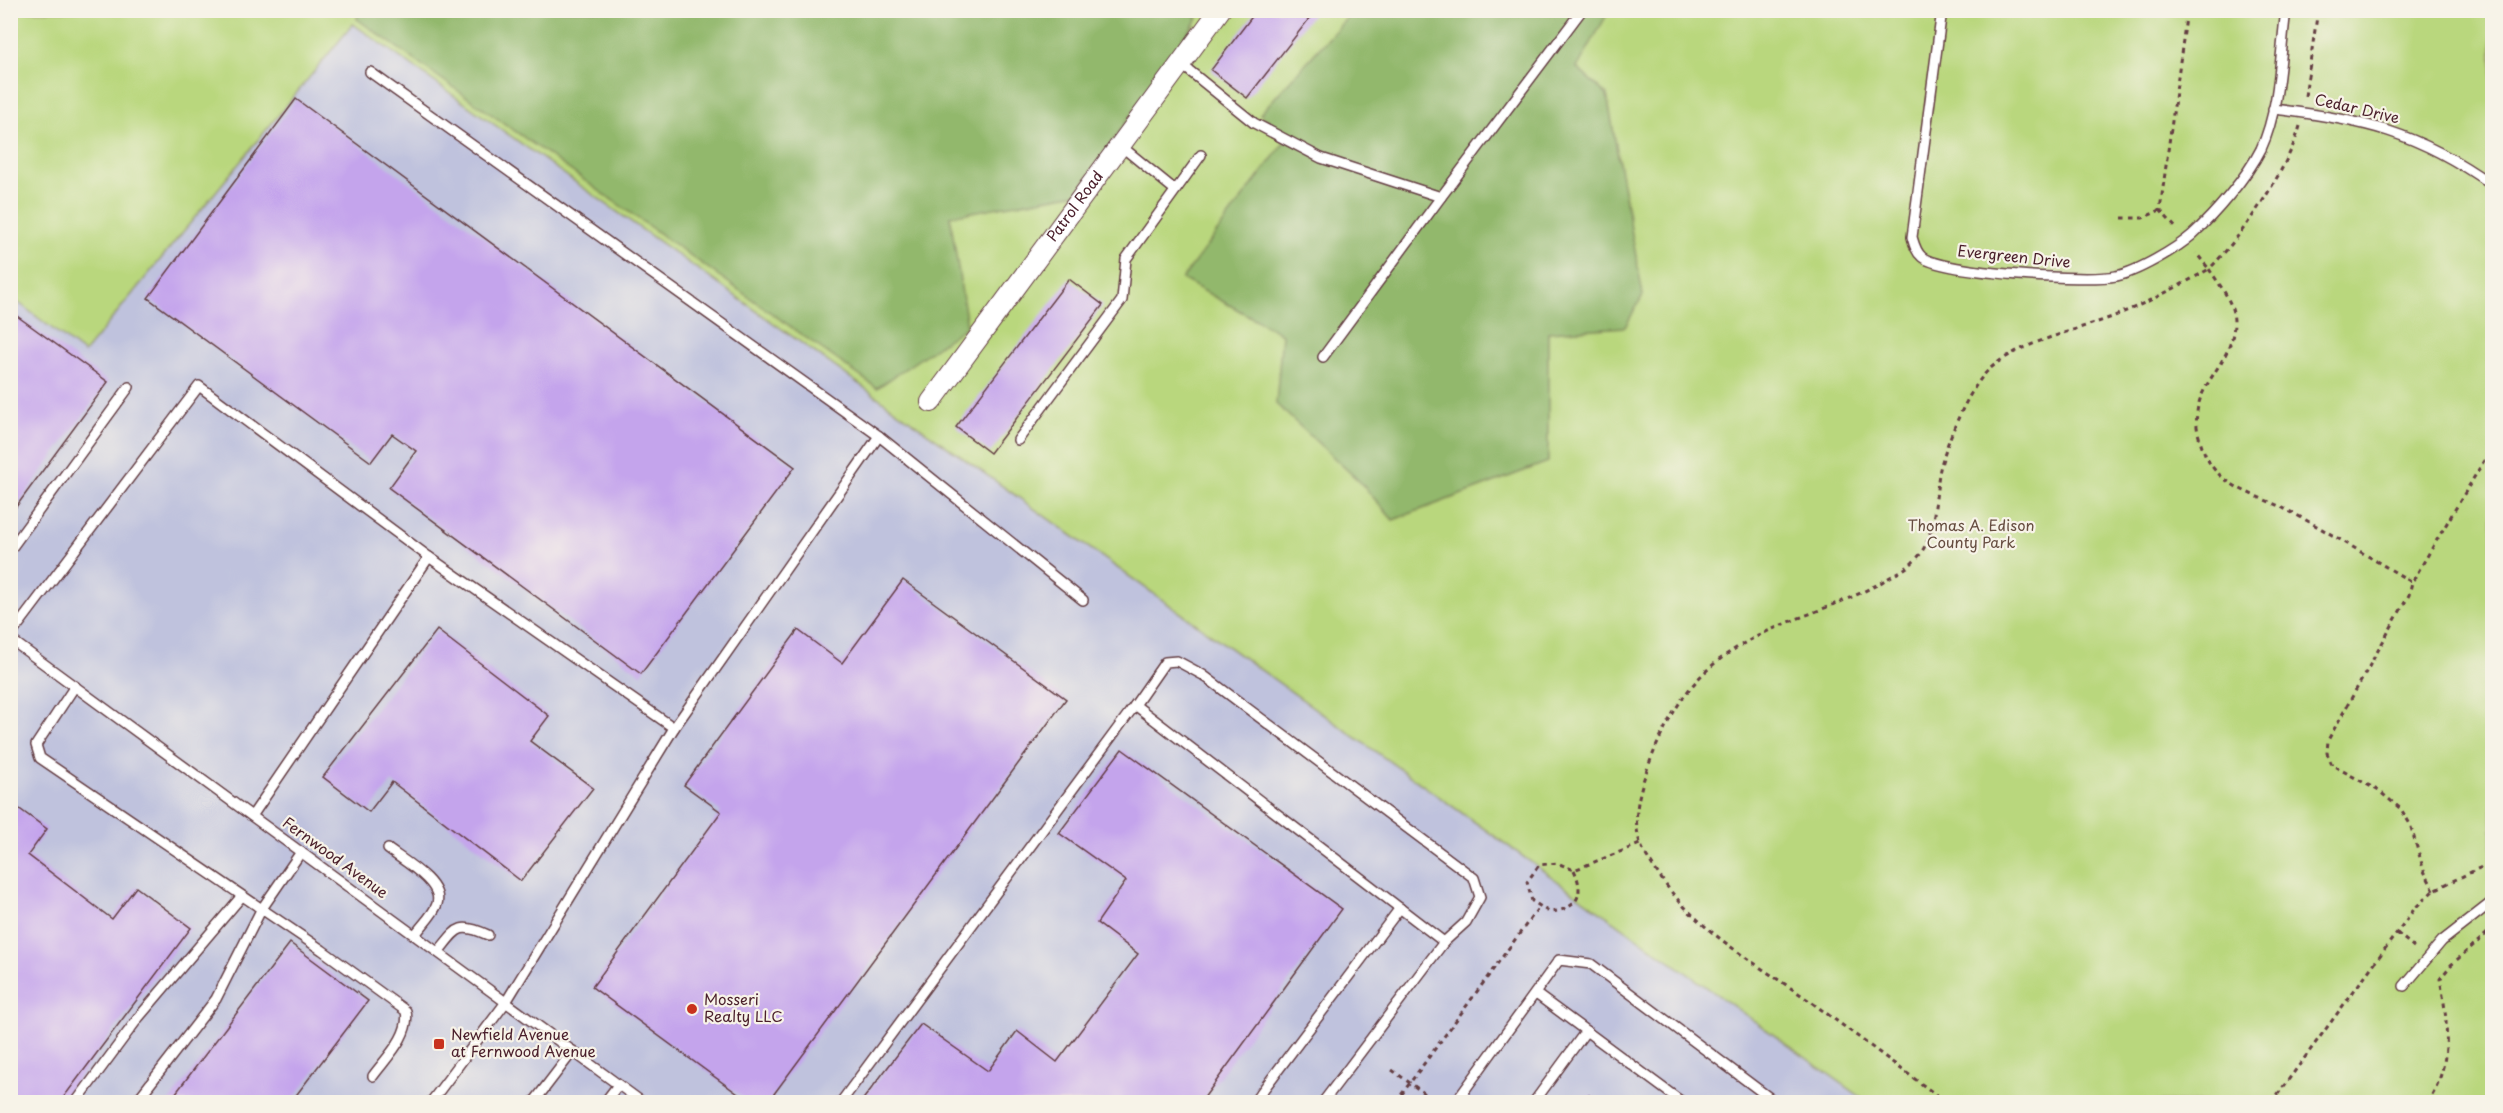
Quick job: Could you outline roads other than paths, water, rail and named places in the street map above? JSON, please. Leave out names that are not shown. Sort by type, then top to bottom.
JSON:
[{"type":"street","name":"Patrol Road","points":[[931,402],[1220,10]]},
{"type":"lane","points":[[1323,357],[1582,10]]},
{"type":"lane","name":"Evergreen Drive","points":[[1942,10],[1912,237],[1914,246],[1923,257],[1943,266],[2073,279],[2117,276],[2152,260],[2192,235],[2232,191],[2261,150],[2273,109],[2286,10]]},
{"type":"lane","points":[[1181,64],[1254,123],[1311,153],[1441,197]]},
{"type":"lane","points":[[370,72],[879,436],[1083,600]]},
{"type":"lane","name":"Cedar Drive","points":[[2273,109],[2333,116],[2395,131],[2442,152],[2493,185]]},
{"type":"lane","points":[[1121,146],[1175,190]]},
{"type":"lane","points":[[1018,440],[1122,300],[1126,259],[1202,154]]},
{"type":"lane","points":[[10,637],[199,386],[429,557],[674,728]]},
{"type":"lane","points":[[10,550],[129,387]]},
{"type":"lane","points":[[431,1102],[506,1002],[674,728],[879,436]]},
{"type":"lane","points":[[252,816],[429,557]]},
{"type":"lane","name":"Fernwood Avenue","points":[[10,637],[642,1102]]},
{"type":"lane","points":[[841,1102],[1165,662],[1177,661],[1203,675],[1474,878],[1480,897],[1466,922],[1444,942],[1323,1102]]},
{"type":"lane","points":[[75,686],[36,745],[40,758],[322,950],[406,1011],[408,1020],[401,1038],[373,1076]]},
{"type":"lane","points":[[1135,705],[1444,942]]},
{"type":"lane","points":[[388,849],[433,883],[438,894],[438,904],[415,935]]},
{"type":"lane","points":[[136,1102],[216,999],[261,910],[301,852]]},
{"type":"lane","points":[[76,1102],[139,1017],[241,897]]},
{"type":"lane","points":[[2404,986],[2442,940],[2493,902]]},
{"type":"lane","points":[[1254,1102],[1400,908]]},
{"type":"lane","points":[[438,952],[457,930],[471,927],[488,935]]},
{"type":"lane","points":[[1456,1102],[1560,960],[1591,964],[1775,1102]]},
{"type":"lane","points":[[1536,994],[1682,1102]]},
{"type":"lane","points":[[1534,1102],[1586,1031]]},
{"type":"lane","points":[[534,1102],[573,1052]]},
{"type":"lane","points":[[605,1102],[618,1084]]},
{"type":"place","name":"Mosseri Realty LLC","points":[[692,1009]]},
{"type":"place","name":"Newfield Avenue at Fernwood Avenue","points":[[439,1044]]},
{"type":"park label","name":"Thomas A. Edison County Park","points":[[1971,534]]}]
